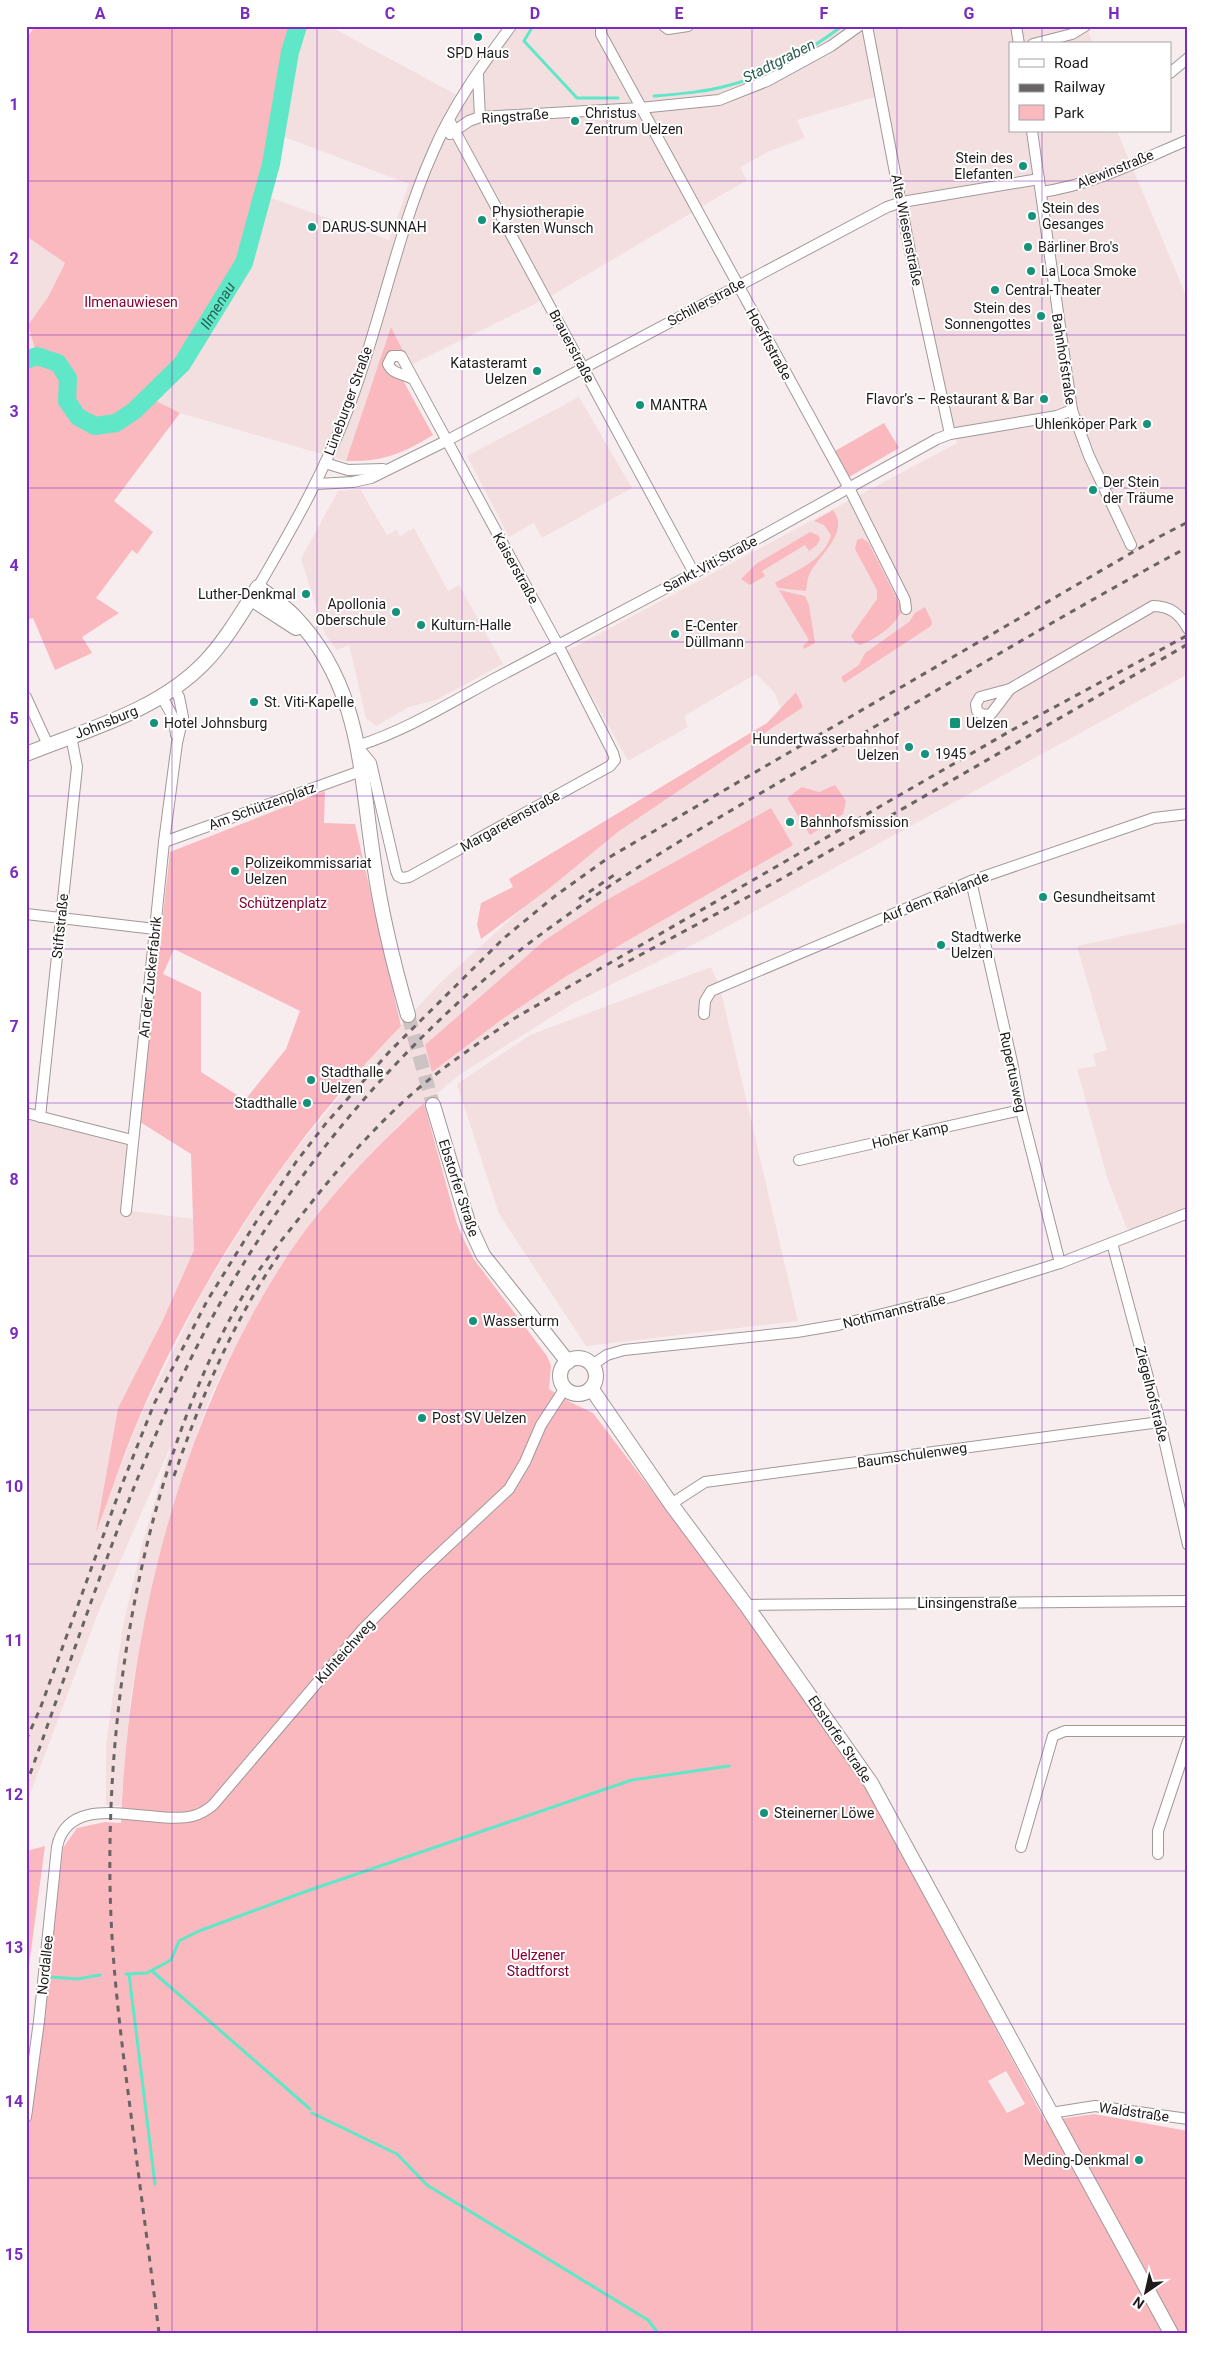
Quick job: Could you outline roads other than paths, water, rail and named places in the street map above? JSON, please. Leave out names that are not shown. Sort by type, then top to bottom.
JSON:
[{"type":"main road","points":[[254,592],[324,656],[346,700],[357,746],[378,890],[408,1015]]},
{"type":"main road","name":"Lüneburger Straße","points":[[168,693],[205,662],[254,592]]},
{"type":"main road","name":"Johnsburg","points":[[26,754],[146,706],[168,693]]},
{"type":"main road","name":"Ebstorfer Straße","points":[[433,1105],[468,1222],[478,1246],[495,1273],[568,1362]]},
{"type":"main road","points":[[581,1358],[592,1365],[596,1377],[587,1392],[575,1394],[565,1388],[561,1371],[568,1362],[581,1358]]},
{"type":"main road","name":"Ebstorfer Straße","points":[[591,1388],[671,1504],[746,1605],[871,1783],[1171,2333]]},
{"type":"street","name":"Lüneburger Straße","points":[[254,592],[317,484],[350,403],[406,226],[433,150],[449,120],[479,74],[484,62],[511,26]]},
{"type":"street","points":[[664,26],[668,29],[688,26]]},
{"type":"street","name":"Ringstraße","points":[[433,150],[454,130],[480,117],[640,108],[719,100],[745,90],[807,60],[859,26]]},
{"type":"street","name":"Alte Wiesenstraße","points":[[867,26],[909,246],[950,434]]},
{"type":"street","points":[[1016,26],[1019,42]]},
{"type":"street","points":[[1041,42],[1072,34],[1085,26]]},
{"type":"street","name":"Hoefftstraße","points":[[600,27],[601,34],[640,108],[848,488],[905,600],[906,609]]},
{"type":"street","points":[[1172,71],[1188,58]]},
{"type":"street","name":"Lüneburger Straße","points":[[479,74],[477,84],[480,117]]},
{"type":"street","name":"Brauerstraße","points":[[449,120],[694,573]]},
{"type":"street","name":"Bahnhofstraße","points":[[1032,132],[1072,410],[1089,456],[1131,545]]},
{"type":"street","name":"Alewinstraße","points":[[1041,192],[1060,190],[1104,176],[1188,140]]},
{"type":"street","name":"Schillerstraße","points":[[317,484],[361,480],[446,441],[867,216],[902,202],[1039,179]]},
{"type":"street","name":"Kaiserstraße","points":[[412,379],[558,645],[615,760]]},
{"type":"street","name":"Sankt-Viti-Straße","points":[[357,746],[389,734],[558,645],[694,573],[937,439],[950,434],[1057,416],[1072,410]]},
{"type":"street","name":"Schillerstraße","points":[[325,463],[358,470],[389,468]]},
{"type":"street","points":[[1010,689],[1153,606],[1163,606],[1173,610],[1188,628]]},
{"type":"street","name":"An der Zuckerfabrik","points":[[126,1211],[164,842],[177,743],[168,693]]},
{"type":"street","points":[[26,697],[48,745]]},
{"type":"street","name":"Stiftstraße","points":[[40,1117],[77,767],[71,736]]},
{"type":"street","name":"Margaretenstraße","points":[[357,746],[371,763],[396,871],[398,876],[402,878],[409,877],[610,766],[615,760]]},
{"type":"street","name":"Am Schützenplatz","points":[[164,842],[361,771]]},
{"type":"street","name":"Auf dem Rahlande","points":[[704,1014],[705,1001],[711,991],[971,881],[1154,818],[1188,814]]},
{"type":"street","name":"Rupertusweg","points":[[971,881],[1021,1110],[1060,1263]]},
{"type":"street","points":[[26,914],[155,929]]},
{"type":"street","name":"Hoher Kamp","points":[[799,1160],[1021,1110]]},
{"type":"street","points":[[26,1113],[132,1140]]},
{"type":"street","name":"Nothmannstraße","points":[[592,1365],[607,1355],[624,1350],[798,1332],[951,1297],[1060,1263],[1188,1213]]},
{"type":"street","name":"Ziegelhofstraße","points":[[1112,1243],[1160,1422],[1188,1546]]},
{"type":"street","name":"Kuhteichweg","points":[[74,1820],[97,1813],[192,1816],[203,1813],[213,1805],[363,1629],[419,1573],[509,1489],[525,1462],[541,1425],[565,1388]]},
{"type":"street","name":"Baumschulenweg","points":[[671,1504],[705,1482],[1160,1422]]},
{"type":"street","name":"Linsingenstraße","points":[[746,1605],[1188,1601]]},
{"type":"street","points":[[1021,1847],[1053,1736],[1065,1732],[1188,1731]]},
{"type":"street","points":[[1158,1854],[1158,1831],[1188,1741]]},
{"type":"street","name":"Nordallee","points":[[26,2116],[39,2020],[57,1847],[62,1832],[74,1820]]},
{"type":"street","name":"Waldstraße","points":[[1051,2113],[1095,2106],[1188,2119]]},
{"type":"waterway","name":"Ilmenau","points":[[26,360],[37,356],[58,363],[68,378],[67,401],[78,417],[95,426],[116,423],[134,411],[182,364],[244,263],[271,164],[290,52],[298,26]]},
{"type":"waterway","name":"Stadtgraben","points":[[533,26],[524,41],[577,98],[618,98]]},
{"type":"waterway","name":"Stadtgraben","points":[[654,96],[702,91],[744,81],[788,61],[817,44],[842,26]]},
{"type":"waterway","points":[[126,1974],[147,1973],[171,1960],[179,1941],[199,1931],[307,1891],[632,1780],[729,1766]]},
{"type":"waterway","points":[[152,1971],[310,2109]]},
{"type":"waterway","points":[[129,1974],[155,2184]]},
{"type":"waterway","points":[[51,1977],[77,1979],[100,1975]]},
{"type":"waterway","points":[[312,2113],[397,2154],[427,2185],[648,2320],[658,2333]]},
{"type":"tunnel","points":[[408,1015],[433,1105]]},
{"type":"railway","points":[[26,1740],[40,1709],[121,1487],[154,1404],[207,1301],[296,1162],[327,1122],[390,1051],[504,938],[555,896],[608,858],[1157,538],[1188,522]]},
{"type":"railway","points":[[26,1785],[136,1482],[188,1364],[218,1307],[286,1199],[366,1097],[410,1050],[456,1005],[504,963],[591,898],[628,874],[742,804],[1022,640],[1188,547]]},
{"type":"railway","points":[[159,2333],[117,1999],[112,1941],[110,1883],[111,1807],[116,1729],[126,1650],[141,1570],[161,1492],[186,1417],[217,1345],[253,1279],[322,1189],[375,1129],[404,1101],[444,1068],[515,1018],[1012,730],[1188,635]]},
{"type":"railway","points":[[618,967],[781,879],[1188,644]]},
{"type":"railway","points":[[579,899],[614,875]]},
{"type":"railway","points":[[174,1476],[195,1418],[232,1334],[279,1255]]},
{"type":"place","name":"SPD Haus","points":[[478,37]]},
{"type":"place","name":"Christus Zentrum Uelzen","points":[[575,121]]},
{"type":"place","name":"Stein des Elefanten","points":[[1023,166]]},
{"type":"place","name":"Stein des Gesanges","points":[[1032,216]]},
{"type":"place","name":"Physiotherapie Karsten Wunsch","points":[[482,220]]},
{"type":"place","name":"DARUS-SUNNAH","points":[[312,227]]},
{"type":"place","name":"Bärliner Bro's","points":[[1028,247]]},
{"type":"place","name":"La Loca Smoke","points":[[1031,271]]},
{"type":"place","name":"Central-Theater","points":[[995,290]]},
{"type":"place","name":"Stein des Sonnengottes","points":[[1041,316]]},
{"type":"place","name":"Katasteramt Uelzen","points":[[537,371]]},
{"type":"place","name":"Flavor’s – Restaurant & Bar","points":[[1044,399]]},
{"type":"place","name":"MANTRA","points":[[640,405]]},
{"type":"place","name":"Uhlenköper Park","points":[[1147,424]]},
{"type":"place","name":"Der Stein der Träume","points":[[1093,490]]},
{"type":"place","name":"Luther-Denkmal","points":[[306,594]]},
{"type":"place","name":"Apollonia Oberschule","points":[[396,612]]},
{"type":"place","name":"Kulturn-Halle","points":[[421,625]]},
{"type":"place","name":"E-Center Düllmann","points":[[675,634]]},
{"type":"place","name":"St. Viti-Kapelle","points":[[254,702]]},
{"type":"place","name":"Hotel Johnsburg","points":[[154,723]]},
{"type":"place","name":"Uelzen","points":[[955,723]]},
{"type":"place","name":"Hundertwasserbahnhof Uelzen","points":[[909,747]]},
{"type":"place","name":"1945","points":[[925,754]]},
{"type":"place","name":"Bahnhofsmission","points":[[790,822]]},
{"type":"place","name":"Polizeikommissariat Uelzen","points":[[235,871]]},
{"type":"place","name":"Gesundheitsamt","points":[[1043,897]]},
{"type":"place","name":"Stadtwerke Uelzen","points":[[941,945]]},
{"type":"place","name":"Stadthalle Uelzen","points":[[311,1080]]},
{"type":"place","name":"Stadthalle","points":[[307,1103]]},
{"type":"place","name":"Wasserturm","points":[[473,1321]]},
{"type":"place","name":"Post SV Uelzen","points":[[422,1418]]},
{"type":"place","name":"Steinerner Löwe","points":[[764,1813]]},
{"type":"place","name":"Meding-Denkmal","points":[[1139,2160]]},
{"type":"park label","name":"Ilmenauwiesen","points":[[131,302]]},
{"type":"park label","name":"Schützenplatz","points":[[283,903]]},
{"type":"park label","name":"Uelzener Stadtforst","points":[[538,1964]]}]
